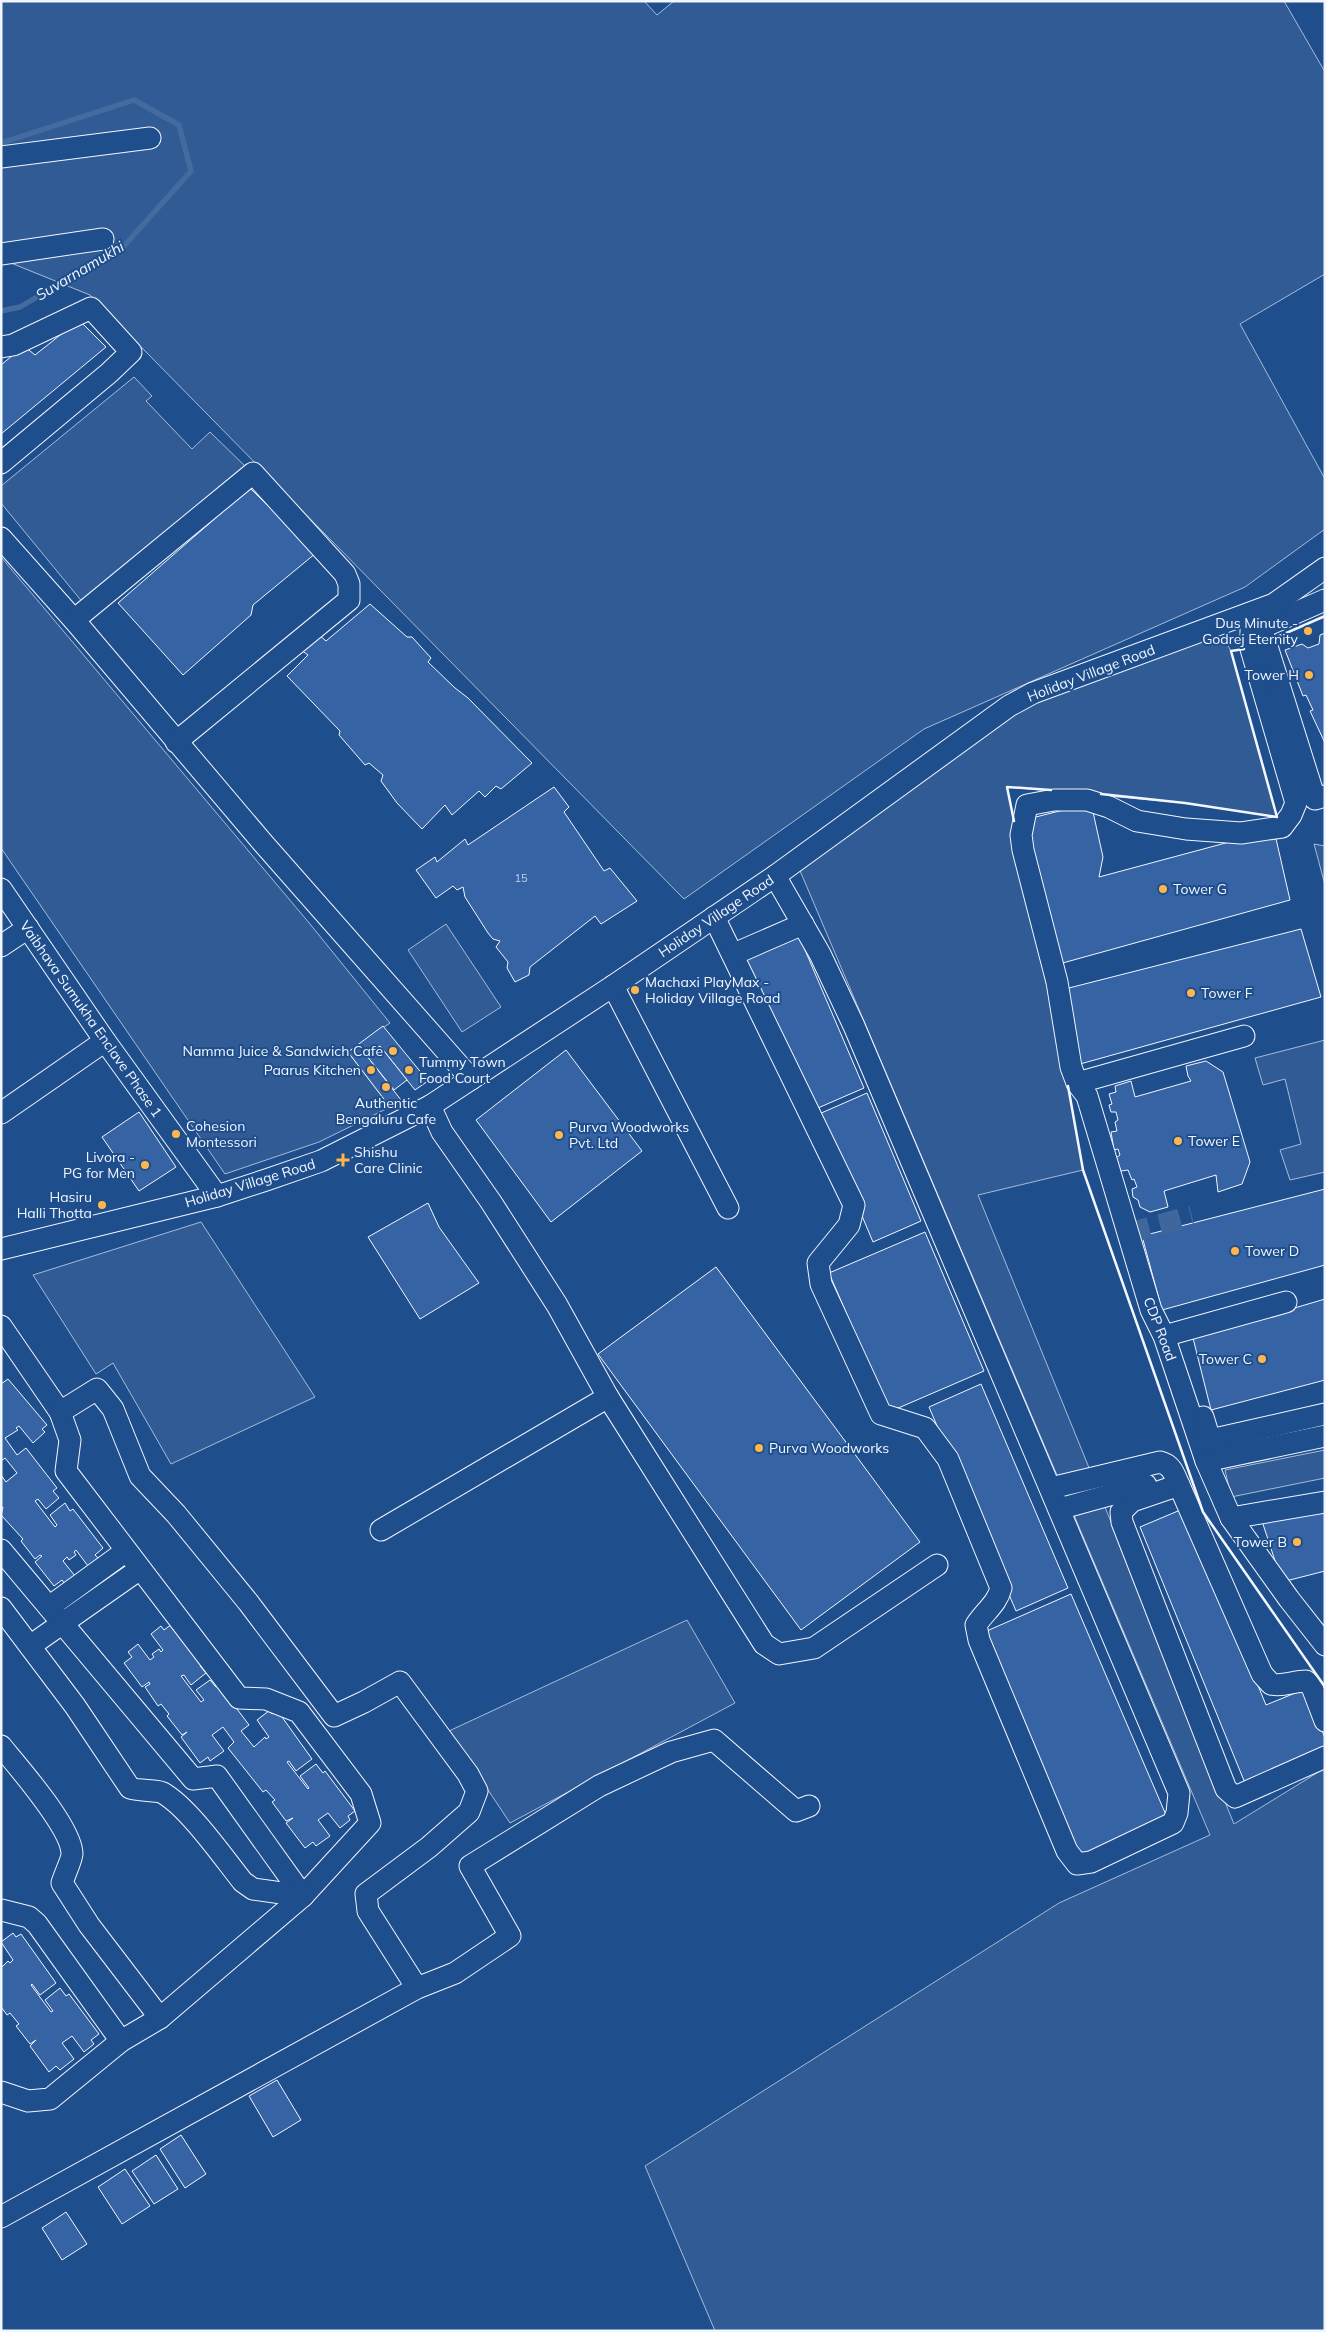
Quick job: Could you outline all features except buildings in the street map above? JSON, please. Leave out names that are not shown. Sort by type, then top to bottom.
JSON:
[{"type":"street","points":[[1,157],[150,138]]},
{"type":"street","points":[[1,254],[103,239]]},
{"type":"street","points":[[1,347],[13,345],[91,308],[131,352],[109,373],[1,463]]},
{"type":"street","points":[[74,620],[253,473],[345,574],[349,584],[349,600],[176,742]]},
{"type":"street","points":[[1,538],[74,620],[176,742],[471,1079]]},
{"type":"street","name":"Holiday Village Road","points":[[1,1249],[217,1196],[321,1161],[430,1106],[614,986],[775,876],[1016,702],[1032,693],[1258,616],[1325,568]]},
{"type":"street","points":[[1325,600],[1258,616],[1264,643],[1315,799],[1325,796]]},
{"type":"street","name":"CDP Road","points":[[1258,616],[1251,649],[1296,803],[1291,815],[1282,827],[1241,832],[1186,829],[1137,821],[1109,807],[1076,798],[1027,805],[1021,835],[1023,850],[1057,982],[1071,1067],[1077,1083],[1087,1096],[1151,1310],[1164,1336],[1206,1461],[1231,1518],[1289,1599],[1325,1645]]},
{"type":"street","points":[[714,916],[854,1204],[849,1226],[818,1263],[821,1284],[881,1414],[925,1428],[948,1459],[1001,1588],[998,1600],[985,1611],[976,1625],[978,1640],[1003,1693],[1067,1850],[1077,1864],[1091,1862],[1173,1823],[1178,1813],[1179,1793],[854,1026],[820,954],[775,876]]},
{"type":"street","name":"Vaibhava Sumukha Enclave Phase 1","points":[[1,890],[105,1041],[217,1196]]},
{"type":"street","points":[[734,954],[802,924]]},
{"type":"street","points":[[1,946],[28,928]]},
{"type":"street","points":[[614,986],[728,1208]]},
{"type":"street","points":[[1077,1083],[1244,1036]]},
{"type":"street","points":[[1,1113],[105,1041]]},
{"type":"street","points":[[430,1106],[442,1132],[491,1202],[557,1305],[608,1397],[764,1644],[779,1654],[814,1648],[937,1566]]},
{"type":"street","points":[[1286,1302],[1164,1336],[1184,1356],[1210,1440],[1325,1414]]},
{"type":"street","points":[[1,1326],[60,1412],[70,1440],[66,1471],[239,1698],[266,1699],[299,1712],[361,1794],[370,1823],[303,1896],[160,2018],[121,2041],[50,2099],[28,2101],[1,2092]]},
{"type":"street","points":[[60,1412],[97,1389],[113,1410],[140,1476],[176,1514],[248,1602],[334,1716],[400,1682],[468,1774],[477,1791],[469,1812],[428,1847],[366,1894],[368,1911],[417,1988]]},
{"type":"street","points":[[381,1530],[608,1397]]},
{"type":"street","points":[[1206,1461],[1325,1436]]},
{"type":"street","points":[[1050,1488],[1160,1462],[1171,1468],[1262,1674],[1271,1684],[1281,1686],[1294,1681],[1306,1681],[1312,1687],[1325,1721]]},
{"type":"street","points":[[1059,1509],[1177,1480]]},
{"type":"street","points":[[1177,1480],[1132,1501],[1121,1512],[1122,1522],[1226,1788],[1235,1798],[1325,1757]]},
{"type":"street","points":[[1231,1518],[1325,1502]]},
{"type":"street","points":[[1,1550],[193,1779],[217,1776],[303,1896]]},
{"type":"street","points":[[49,1607],[126,1551]]},
{"type":"street","points":[[30,1646],[140,1569]]},
{"type":"street","points":[[1,1608],[75,1706],[130,1788],[142,1792],[162,1792],[180,1806],[243,1882],[254,1889],[303,1896]]},
{"type":"street","points":[[1,2217],[417,1988],[454,1973],[510,1936],[470,1866],[599,1786],[671,1752],[714,1740],[796,1811],[809,1806]]},
{"type":"street","points":[[1,1746],[51,1810],[72,1847],[72,1857],[66,1867],[62,1883],[90,1925],[160,2018]]},
{"type":"street","points":[[1,1910],[29,1917],[38,1924],[121,2041]]},
{"type":"shaded area","points":[[1,1],[644,1],[657,15],[674,1],[1284,1],[1325,72],[1325,274],[1240,324],[1325,479],[1325,529],[1245,587],[924,729],[684,899],[90,295],[1,259]]},
{"type":"shaded area","points":[[134,377],[152,396],[146,401],[192,449],[210,432],[248,469],[84,604],[1,503],[1,486]]},
{"type":"shaded area","points":[[1,557],[310,924],[390,1023],[348,1052],[390,1107],[319,1142],[225,1174],[1,848]]},
{"type":"shaded area","points":[[1219,630],[1231,651],[1277,817],[1185,803],[1007,787],[1060,1038],[1083,1170],[978,1195],[1234,1824],[1325,1768],[1325,2331],[715,2331],[645,2166],[1059,1903],[1210,1835],[798,866],[980,724]]},
{"type":"shaded area","points":[[1314,844],[1325,846],[1325,885]]},
{"type":"shaded area","points":[[446,924],[501,1007],[462,1032],[408,950]]},
{"type":"shaded area","points":[[1325,1040],[1325,1172],[1290,1180],[1280,1150],[1301,1144],[1285,1079],[1263,1085],[1255,1058]]},
{"type":"shaded area","points":[[201,1222],[315,1397],[171,1464],[113,1363],[96,1374],[33,1275]]},
{"type":"shaded area","points":[[1325,1450],[1325,1478],[1231,1497],[1225,1470]]},
{"type":"shaded area","points":[[687,1620],[735,1703],[510,1823],[449,1731]]},
{"type":"waterway","name":"Suvarnamukhi","points":[[1,143],[134,100],[179,125],[191,171],[124,246],[20,307],[1,311]]},
{"type":"tunnel","points":[[1129,1233],[1192,1216]]},
{"type":"wall","points":[[1270,640],[1325,616]]},
{"type":"wall","points":[[1101,794],[1185,803],[1277,817],[1231,651],[1244,649]]},
{"type":"wall","points":[[1014,821],[1007,787],[1051,790]]},
{"type":"wall","points":[[1068,1086],[1083,1170],[1203,1512],[1325,1687]]},
{"type":"place","name":"Dus Minute - Godrej Eternity","points":[[1308,631]]},
{"type":"place","name":"Tower H","points":[[1309,675]]},
{"type":"place","name":"Tower G","points":[[1163,889]]},
{"type":"place","name":"Machaxi PlayMax - Holiday Village Road","points":[[635,990]]},
{"type":"place","name":"Tower F","points":[[1191,993]]},
{"type":"place","name":"Namma Juice & Sandwich Cafe","points":[[393,1051]]},
{"type":"place","name":"Paarus Kitchen","points":[[371,1070]]},
{"type":"place","name":"Tummy Town Food Court","points":[[409,1070]]},
{"type":"place","name":"Authentic Bengaluru Cafe","points":[[386,1087]]},
{"type":"place","name":"Cohesion Montessori","points":[[176,1134]]},
{"type":"place","name":"Purva Woodworks Pvt. Ltd","points":[[559,1135]]},
{"type":"place","name":"Tower E","points":[[1178,1141]]},
{"type":"place","name":"Shishu Care Clinic","points":[[343,1160]]},
{"type":"place","name":"Livora - PG for Men","points":[[145,1165]]},
{"type":"place","name":"Hasiru Halli Thotta","points":[[102,1205]]},
{"type":"place","name":"Tower D","points":[[1235,1251]]},
{"type":"place","name":"Tower C","points":[[1262,1359]]},
{"type":"place","name":"Purva Woodworks","points":[[759,1448]]},
{"type":"place","name":"Tower B","points":[[1297,1542]]}]
